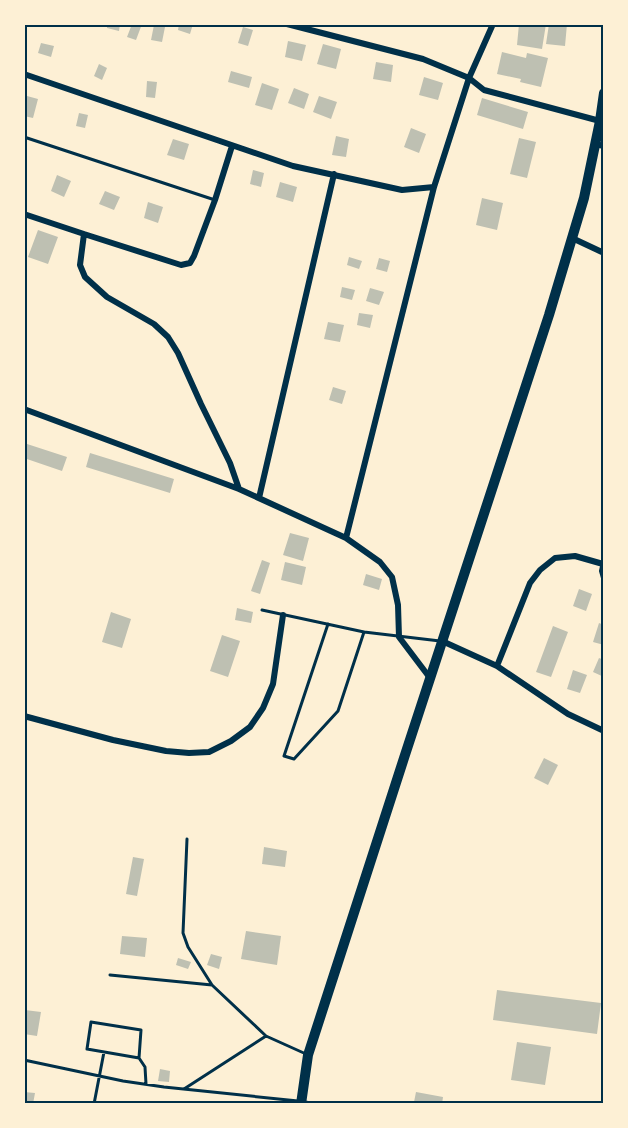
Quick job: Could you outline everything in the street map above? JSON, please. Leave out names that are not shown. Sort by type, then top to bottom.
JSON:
[{"type":"highway","points":[[301,1103],[308,1055],[549,315],[600,145],[600,121],[604,93]]},
{"type":"street","points":[[287,24],[423,59],[469,78],[484,90],[600,121]]},
{"type":"street","points":[[346,538],[434,187],[469,78],[494,24]]},
{"type":"street","points":[[24,74],[293,166],[402,190],[434,187]]},
{"type":"street","points":[[24,214],[185,265],[192,260],[215,200],[232,146]]},
{"type":"street","points":[[259,498],[334,174]]},
{"type":"street","points":[[84,234],[80,265],[85,277],[107,297],[154,324],[168,337],[178,353],[230,463],[239,489]]},
{"type":"street","points":[[572,238],[604,253]]},
{"type":"street","points":[[24,410],[239,489],[346,538],[380,562],[392,577],[398,605],[399,637],[430,678]]},
{"type":"street","points":[[497,666],[530,583],[540,570],[555,558],[575,556],[603,563],[604,578]]},
{"type":"street","points":[[24,716],[113,740],[166,751],[209,752],[231,741],[250,727],[264,708],[273,684],[283,615]]},
{"type":"street","points":[[442,641],[497,666],[568,714],[604,731]]},
{"type":"lane","points":[[24,137],[215,200]]},
{"type":"lane","points":[[262,610],[364,632],[442,641]]},
{"type":"lane","points":[[328,624],[284,756],[294,759],[338,711],[364,632]]},
{"type":"lane","points":[[187,839],[183,933],[188,947],[212,985],[266,1036],[308,1055]]},
{"type":"lane","points":[[110,975],[212,985]]},
{"type":"lane","points":[[139,1058],[87,1049],[91,1022],[141,1030],[139,1058],[145,1067],[146,1084]]},
{"type":"lane","points":[[183,1090],[266,1036]]},
{"type":"lane","points":[[94,1104],[104,1052]]},
{"type":"lane","points":[[24,1060],[183,1090],[318,1104]]},
{"type":"building","points":[[107,24],[120,24],[119,31],[107,28]]},
{"type":"building","points":[[132,24],[142,24],[136,40],[127,37]]},
{"type":"building","points":[[179,24],[193,24],[190,34],[178,30]]},
{"type":"building","points":[[519,24],[546,24],[542,49],[517,45]]},
{"type":"building","points":[[549,24],[567,24],[565,46],[546,44]]},
{"type":"building","points":[[154,25],[165,27],[162,42],[151,40]]},
{"type":"building","points":[[243,27],[253,30],[248,46],[238,43]]},
{"type":"building","points":[[288,41],[306,45],[302,61],[285,57]]},
{"type":"building","points":[[41,43],[54,46],[51,57],[38,53]]},
{"type":"building","points":[[323,44],[341,49],[336,69],[317,64]]},
{"type":"building","points":[[502,52],[526,58],[527,53],[548,58],[541,87],[520,82],[521,79],[497,74]]},
{"type":"building","points":[[376,62],[393,65],[391,82],[373,79]]},
{"type":"building","points":[[99,64],[107,68],[102,80],[94,76]]},
{"type":"building","points":[[231,71],[252,77],[249,88],[228,82]]},
{"type":"building","points":[[424,77],[443,83],[438,100],[419,95]]},
{"type":"building","points":[[147,81],[157,82],[155,98],[146,97]]},
{"type":"building","points":[[262,83],[279,89],[272,110],[255,105]]},
{"type":"building","points":[[294,88],[309,94],[304,109],[288,103]]},
{"type":"building","points":[[27,96],[38,99],[33,118],[24,116]]},
{"type":"building","points":[[319,96],[337,102],[331,119],[313,112]]},
{"type":"building","points":[[482,98],[528,112],[523,129],[477,115]]},
{"type":"building","points":[[79,113],[88,115],[85,128],[76,126]]},
{"type":"building","points":[[411,128],[426,134],[419,153],[404,147]]},
{"type":"building","points":[[336,136],[349,139],[346,157],[332,155]]},
{"type":"building","points":[[519,138],[536,142],[527,178],[510,174]]},
{"type":"building","points":[[173,139],[189,144],[184,160],[167,155]]},
{"type":"building","points":[[253,170],[264,173],[261,187],[250,184]]},
{"type":"building","points":[[57,175],[71,181],[64,197],[51,191]]},
{"type":"building","points":[[280,182],[297,187],[293,202],[276,197]]},
{"type":"building","points":[[105,191],[120,197],[114,210],[99,204]]},
{"type":"building","points":[[482,198],[503,203],[497,230],[476,225]]},
{"type":"building","points":[[148,202],[163,207],[158,223],[144,218]]},
{"type":"building","points":[[38,230],[58,237],[48,264],[28,257]]},
{"type":"building","points":[[349,257],[362,261],[359,269],[347,265]]},
{"type":"building","points":[[379,258],[390,261],[387,272],[376,269]]},
{"type":"building","points":[[342,287],[355,290],[352,300],[340,297]]},
{"type":"building","points":[[370,288],[384,292],[379,305],[366,301]]},
{"type":"building","points":[[359,313],[373,315],[370,328],[357,325]]},
{"type":"building","points":[[328,322],[344,325],[340,342],[324,339]]},
{"type":"building","points":[[333,387],[346,391],[342,404],[329,400]]},
{"type":"building","points":[[24,443],[67,457],[62,471],[24,458]]},
{"type":"building","points":[[90,453],[174,479],[170,493],[86,467]]},
{"type":"building","points":[[290,533],[309,538],[303,561],[283,555]]},
{"type":"building","points":[[262,560],[270,563],[260,594],[251,591]]},
{"type":"building","points":[[285,562],[306,567],[302,585],[281,580]]},
{"type":"building","points":[[366,574],[382,579],[379,590],[363,585]]},
{"type":"building","points":[[579,589],[592,594],[586,611],[573,606]]},
{"type":"building","points":[[237,608],[253,612],[251,623],[235,620]]},
{"type":"building","points":[[111,612],[131,619],[122,648],[102,642]]},
{"type":"building","points":[[599,623],[604,625],[604,645],[593,642]]},
{"type":"building","points":[[553,626],[568,632],[551,677],[536,672]]},
{"type":"building","points":[[222,635],[240,641],[228,677],[210,671]]},
{"type":"building","points":[[599,658],[604,660],[604,677],[593,672]]},
{"type":"building","points":[[573,670],[587,675],[580,693],[567,689]]},
{"type":"building","points":[[544,758],[558,765],[548,785],[534,778]]},
{"type":"building","points":[[264,847],[287,851],[285,867],[262,864]]},
{"type":"building","points":[[133,857],[144,859],[137,896],[126,894]]},
{"type":"building","points":[[246,931],[281,936],[277,965],[241,959]]},
{"type":"building","points":[[122,936],[147,938],[145,957],[120,954]]},
{"type":"building","points":[[211,954],[222,957],[219,969],[207,965]]},
{"type":"building","points":[[178,958],[191,962],[188,969],[176,965]]},
{"type":"building","points":[[497,990],[601,1003],[597,1034],[493,1020]]},
{"type":"building","points":[[25,1010],[41,1012],[37,1036],[24,1034]]},
{"type":"building","points":[[517,1042],[551,1047],[545,1085],[511,1080]]},
{"type":"building","points":[[160,1069],[170,1071],[169,1082],[158,1081]]},
{"type":"building","points":[[24,1092],[35,1093],[33,1104],[24,1104]]},
{"type":"building","points":[[416,1092],[443,1097],[442,1104],[414,1102]]}]
